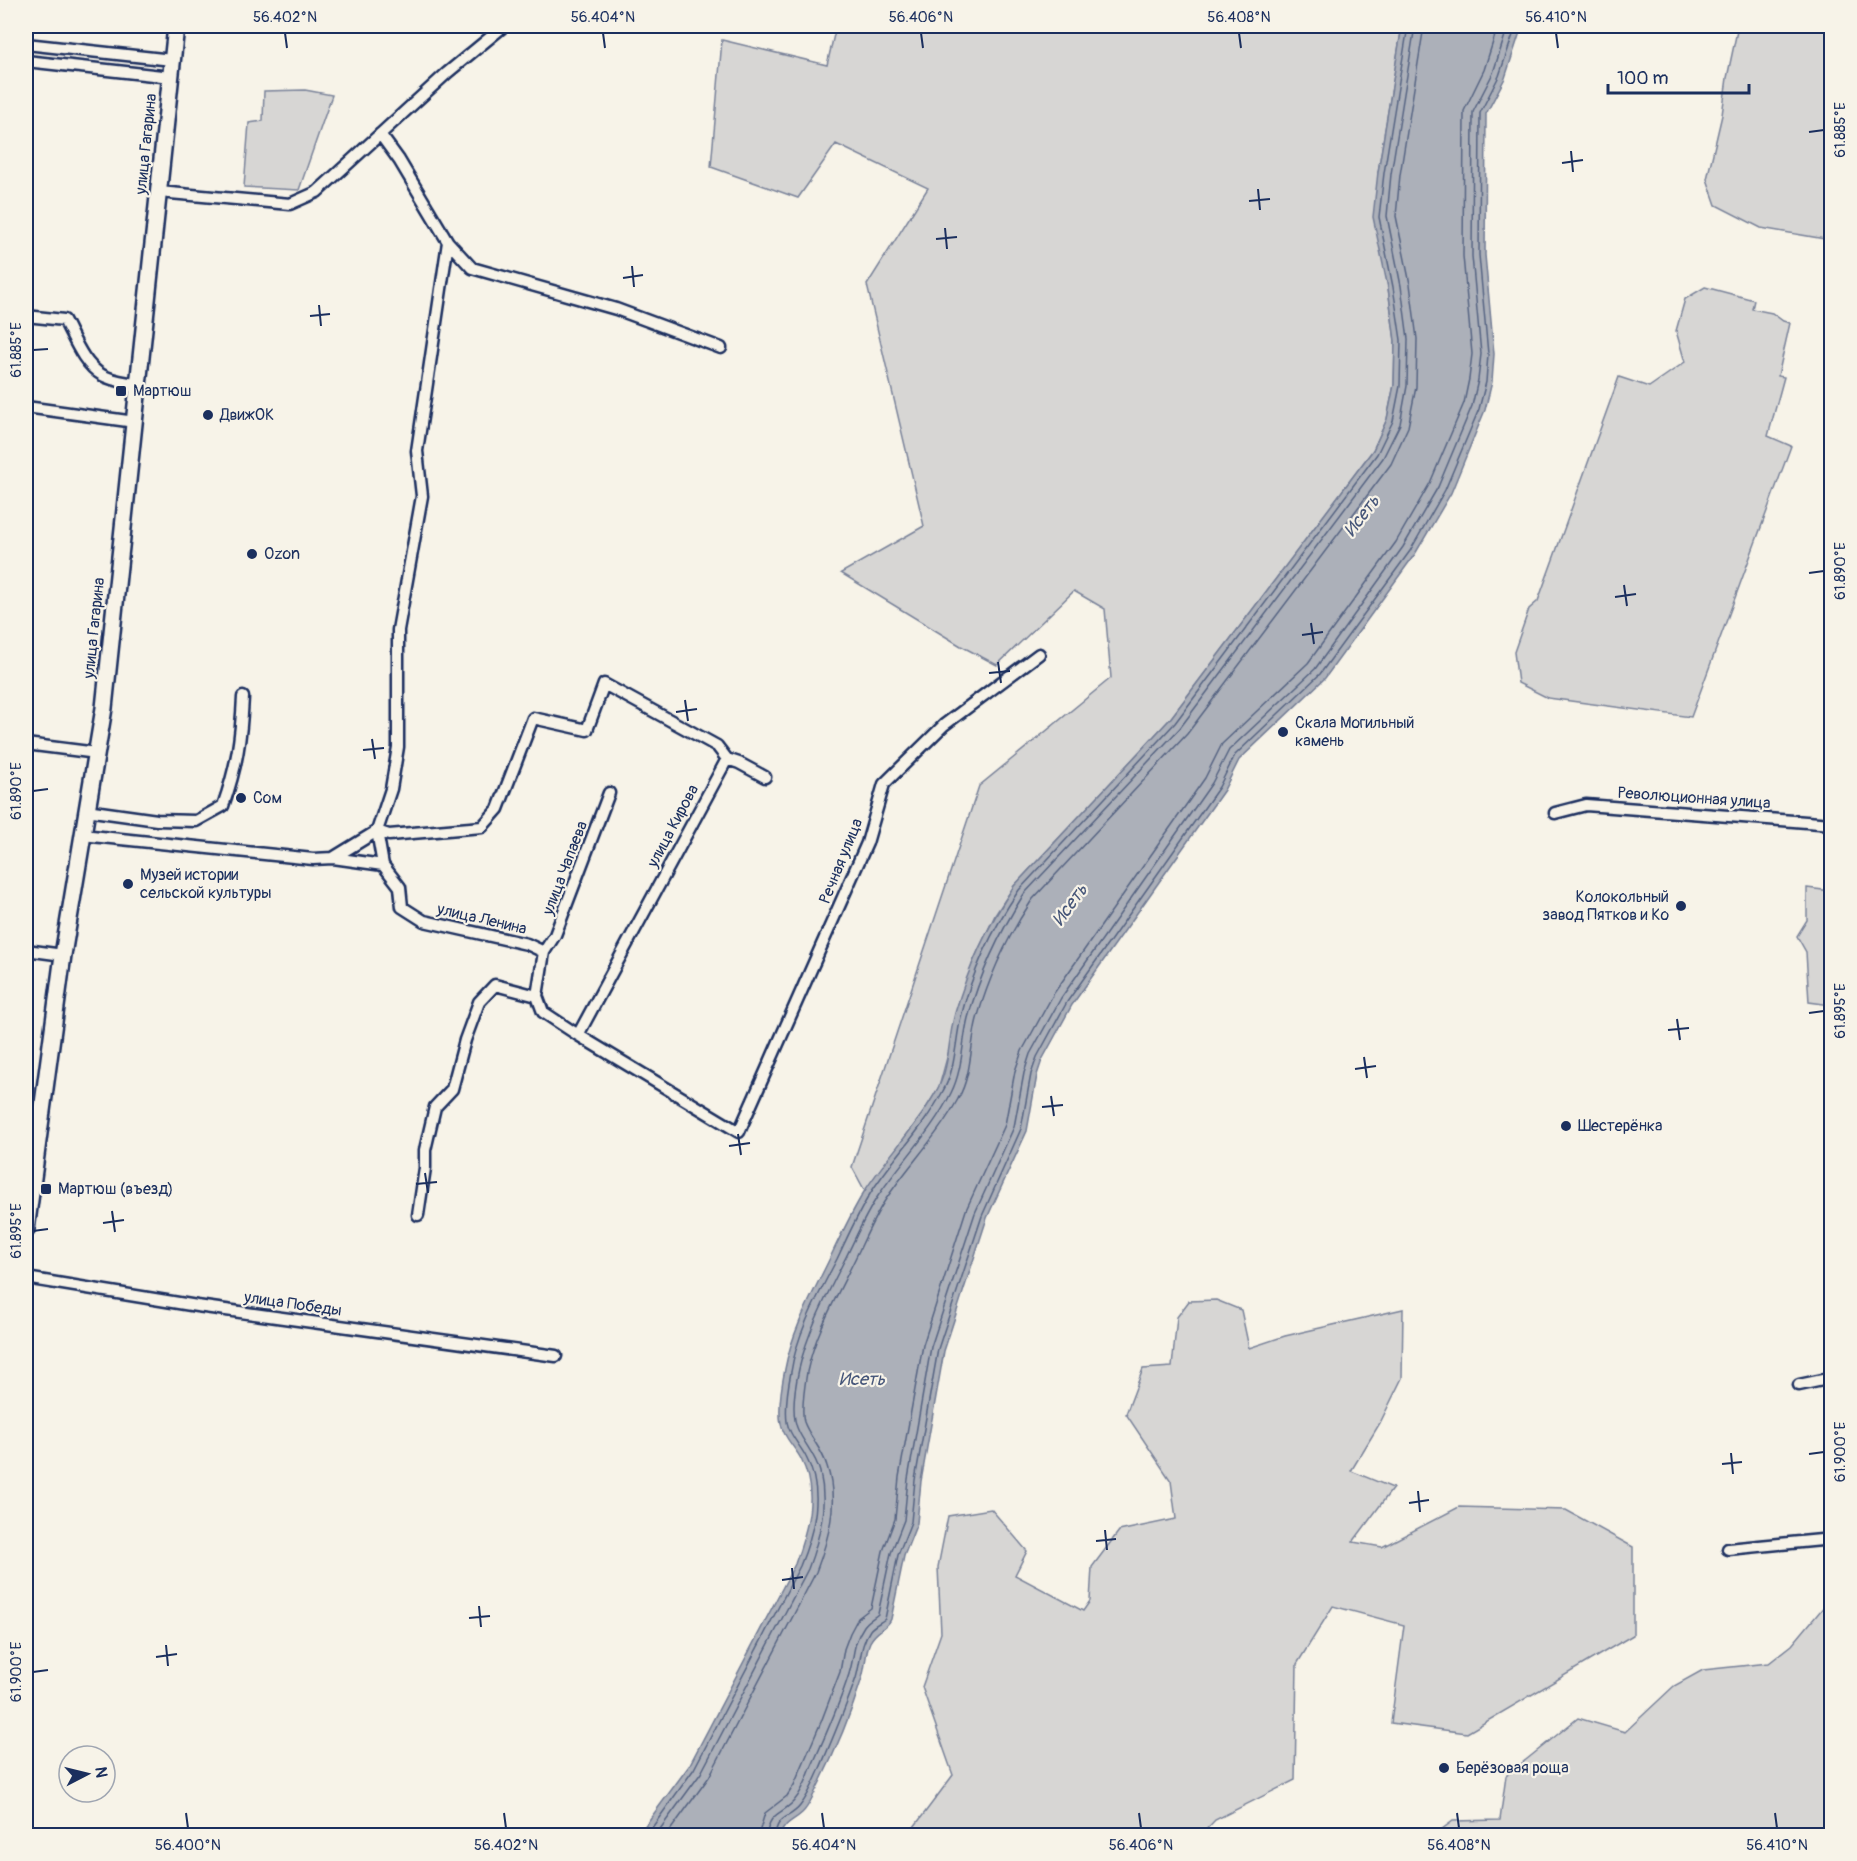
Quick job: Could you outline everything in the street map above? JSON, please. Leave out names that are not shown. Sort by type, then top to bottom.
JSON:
[{"type":"main road","name":"улица Гагарина","points":[[26,1230],[28,1193],[107,679],[176,26]]},
{"type":"street","points":[[159,192],[290,204],[317,192],[504,26]]},
{"type":"street","points":[[26,44],[172,60]]},
{"type":"street","points":[[26,61],[171,77]]},
{"type":"street","points":[[380,134],[399,160],[447,242],[472,268],[616,309],[721,348]]},
{"type":"street","points":[[82,835],[313,859],[333,858],[383,865],[377,831],[391,789],[398,747],[398,630],[422,496],[417,451],[447,242]]},
{"type":"street","points":[[26,316],[64,320],[90,366],[111,379],[139,385]]},
{"type":"street","points":[[26,407],[135,422]]},
{"type":"street","name":"Речная улица","points":[[578,1035],[739,1132],[867,843],[884,784],[944,725],[1039,654]]},
{"type":"street","points":[[333,858],[377,831],[389,835],[482,827],[498,809],[533,718],[587,730],[604,684],[717,746],[727,759],[740,763],[765,777]]},
{"type":"street","points":[[86,810],[157,820],[196,820],[223,806],[234,775],[241,742],[243,697]]},
{"type":"street","points":[[26,744],[96,753]]},
{"type":"street","name":"улица Кирова","points":[[578,1035],[727,759]]},
{"type":"street","name":"улица Чапаева","points":[[544,952],[555,935],[609,793]]},
{"type":"street","name":"Революционная улица","points":[[1555,813],[1586,806],[1832,824]]},
{"type":"street","name":"улица Ленина","points":[[383,865],[400,887],[402,907],[424,921],[527,944],[544,952],[537,996]]},
{"type":"street","points":[[26,950],[63,955]]},
{"type":"street","points":[[418,1215],[425,1168],[425,1150],[435,1107],[452,1089],[465,1040],[479,1002],[495,985],[537,996],[543,1012],[578,1035]]},
{"type":"street","name":"улица Победы","points":[[26,1278],[208,1307],[556,1356]]},
{"type":"street","points":[[1799,1385],[1832,1378]]},
{"type":"street","points":[[1728,1549],[1832,1539]]},
{"type":"shaded area","points":[[836,26],[1402,26],[1378,172],[1395,341],[1394,385],[1387,419],[1373,450],[1170,719],[1014,886],[995,915],[973,962],[939,1087],[923,1113],[865,1191],[852,1167],[979,786],[1111,678],[1105,609],[1074,591],[997,665],[961,646],[841,573],[924,526],[867,285],[928,188],[836,144],[798,198],[711,167],[722,40],[827,65]]},
{"type":"shaded area","points":[[1738,26],[1831,26],[1831,240],[1761,228],[1716,205],[1707,179],[1722,115]]},
{"type":"shaded area","points":[[305,90],[332,95],[299,190],[244,187],[249,123],[263,121],[264,91]]},
{"type":"shaded area","points":[[1705,287],[1754,300],[1752,309],[1772,313],[1790,323],[1778,376],[1784,377],[1768,436],[1791,446],[1691,717],[1548,698],[1518,683],[1514,652],[1529,609],[1538,601],[1619,377],[1649,387],[1685,362],[1676,331],[1685,299]]},
{"type":"shaded area","points":[[1807,888],[1831,891],[1831,1005],[1809,1002],[1806,952],[1797,936],[1807,920]]},
{"type":"shaded area","points":[[1216,1300],[1241,1310],[1249,1348],[1285,1336],[1403,1309],[1402,1378],[1380,1423],[1351,1471],[1393,1488],[1353,1542],[1382,1547],[1459,1507],[1566,1510],[1633,1547],[1633,1635],[1467,1733],[1391,1723],[1404,1625],[1333,1606],[1297,1664],[1295,1780],[1215,1820],[1201,1835],[908,1835],[953,1775],[922,1687],[941,1633],[938,1567],[948,1516],[991,1509],[1027,1551],[1015,1575],[1083,1611],[1090,1601],[1092,1567],[1119,1531],[1176,1519],[1171,1481],[1126,1414],[1143,1369],[1172,1367],[1177,1317],[1189,1301]]},
{"type":"shaded area","points":[[1831,1598],[1831,1835],[1434,1835],[1453,1821],[1500,1820],[1506,1776],[1578,1718],[1625,1732],[1674,1686],[1703,1670],[1769,1663],[1792,1645]]},
{"type":"water","name":"Исеть","points":[[1402,26],[1522,26],[1505,78],[1486,114],[1485,255],[1494,354],[1492,382],[1485,410],[1451,493],[1415,554],[1325,678],[1239,760],[1224,790],[1072,1005],[1042,1060],[1027,1131],[987,1218],[944,1351],[921,1481],[917,1523],[904,1556],[891,1619],[870,1642],[862,1678],[847,1722],[807,1807],[787,1825],[780,1835],[638,1835],[689,1766],[795,1564],[807,1525],[810,1498],[806,1472],[782,1429],[780,1418],[783,1382],[792,1341],[809,1300],[859,1200],[938,1088],[945,1071],[960,996],[987,931],[1014,886],[1170,719],[1373,450],[1387,419],[1394,385],[1395,341],[1388,288],[1373,217],[1378,172]]},
{"type":"place","name":"Мартюш","points":[[121,391]]},
{"type":"place","name":"ДвижОК","points":[[208,415]]},
{"type":"place","name":"Ozon","points":[[252,554]]},
{"type":"place","name":"Скала Могильный камень","points":[[1283,732]]},
{"type":"place","name":"Сом","points":[[241,798]]},
{"type":"place","name":"Музей истории сельской культуры","points":[[128,884]]},
{"type":"place","name":"Колокольный завод Пятков и Ко","points":[[1681,906]]},
{"type":"place","name":"Шестерёнка","points":[[1566,1126]]},
{"type":"place","name":"Мартюш (въезд)","points":[[46,1189]]},
{"type":"place","name":"Берёзовая роща","points":[[1444,1768]]}]
